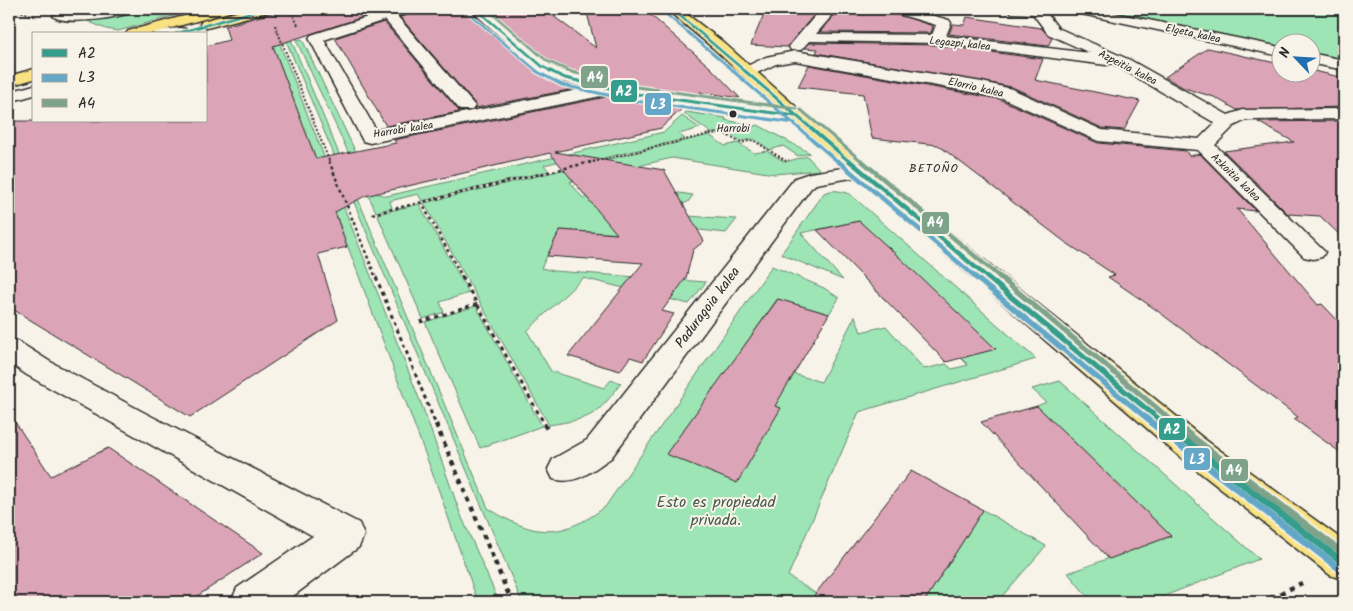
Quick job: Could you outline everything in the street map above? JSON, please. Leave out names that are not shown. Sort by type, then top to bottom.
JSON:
[{"type":"main road","points":[[140,32],[224,9]]},
{"type":"main road","points":[[181,32],[240,12],[262,9]]},
{"type":"main road","points":[[672,9],[728,54],[796,116],[1191,447],[1344,563]]},
{"type":"main road","points":[[9,67],[32,61]]},
{"type":"main road","points":[[9,81],[32,75]]},
{"type":"street","points":[[55,12],[88,17],[130,9]]},
{"type":"street","name":"Harrobi kalea","points":[[406,9],[316,38],[370,137],[609,89]]},
{"type":"street","name":"Harrobi kalea","points":[[476,9],[553,74],[580,83],[609,89],[796,116]]},
{"type":"street","points":[[795,56],[796,47],[824,16],[827,9]]},
{"type":"street","points":[[896,9],[944,23],[938,39]]},
{"type":"street","points":[[1012,9],[1038,9]]},
{"type":"street","name":"Azpeitia kalea","points":[[1038,9],[1053,32],[1124,63],[1227,122]]},
{"type":"street","name":"Elgeta kalea","points":[[1077,9],[1270,50]]},
{"type":"street","points":[[55,12],[94,30]]},
{"type":"street","points":[[388,15],[466,106]]},
{"type":"street","name":"Legazpi kalea","points":[[814,38],[938,39],[1106,60]]},
{"type":"street","name":"Elorrio kalea","points":[[728,54],[772,60]]},
{"type":"street","name":"Elorrio kalea","points":[[748,72],[772,60],[795,56],[982,87],[1006,93],[1098,135],[1204,145]]},
{"type":"street","points":[[1320,60],[1344,65]]},
{"type":"street","points":[[9,97],[32,91]]},
{"type":"street","name":"Azkoitia kalea","points":[[1313,252],[1204,145],[1227,122],[1243,115],[1344,114]]},
{"type":"street","name":"Paduragoia kalea","points":[[566,469],[599,449],[803,182],[832,175],[862,171]]},
{"type":"street","points":[[9,349],[38,368],[131,420],[345,535],[252,602]]},
{"type":"path","points":[[274,22],[412,368],[512,602]]},
{"type":"path","points":[[372,214],[710,134],[723,133],[741,143],[753,140],[786,161],[812,154],[832,175]]},
{"type":"path","points":[[421,202],[547,429]]},
{"type":"path","points":[[420,322],[478,304]]},
{"type":"path","points":[[1262,602],[1302,582]]},
{"type":"green space","points":[[139,9],[199,9],[118,31],[106,29],[85,20]]},
{"type":"green space","points":[[1099,9],[1344,9],[1344,60],[1320,55],[1320,32],[1270,32],[1270,44]]},
{"type":"green space","name":"Esto es propiedad privada.","points":[[279,11],[488,508],[519,525],[547,531],[561,529],[589,518],[605,507],[772,266],[824,288],[839,298],[829,314],[777,299],[738,355],[773,376],[790,382],[794,374],[821,382],[855,316],[861,332],[886,326],[924,369],[946,364],[952,369],[968,365],[961,358],[933,290],[886,301],[861,275],[906,265],[859,221],[801,233],[843,280],[781,254],[824,193],[830,191],[850,194],[1036,359],[859,412],[788,576],[829,602],[522,602],[274,12]]},
{"type":"green space","points":[[268,14],[424,411],[460,513],[499,602],[478,602],[439,491],[262,16]]},
{"type":"green space","points":[[302,39],[375,193],[387,196],[664,132],[682,116],[700,128],[679,134],[685,139],[578,164],[572,158],[544,165],[549,171],[422,201],[418,194],[390,201],[392,208],[376,212],[296,40]]},
{"type":"green space","points":[[686,112],[726,118],[725,120],[751,125],[713,134],[684,114]]},
{"type":"green space","points":[[758,125],[810,153],[798,156],[783,146],[770,150],[754,139],[741,141],[727,133]]},
{"type":"green space","points":[[709,135],[725,146],[738,143],[754,153],[767,151],[785,162],[807,156],[820,170],[774,174],[672,158],[570,182],[583,198],[659,190],[693,195],[688,202],[654,214],[737,219],[726,233],[700,230],[672,237],[560,230],[541,268],[554,271],[706,282],[689,304],[583,278],[527,331],[551,371],[604,388],[611,380],[621,383],[598,410],[584,418],[549,425],[424,203]]},
{"type":"green space","points":[[419,204],[469,293],[440,302],[444,312],[423,319],[377,214]]},
{"type":"green space","points":[[476,306],[542,426],[480,448],[425,322]]},
{"type":"green space","points":[[1060,381],[1259,559],[1149,602],[1092,602],[1068,573],[1171,536],[1037,406],[1046,402],[1032,389]]},
{"type":"green space","points":[[983,510],[1046,546],[997,602],[924,602]]},
{"type":"building","points":[[286,9],[388,9],[273,46],[316,159],[396,143],[394,140],[611,96],[684,107],[661,128],[555,152],[664,170],[704,241],[693,250],[686,278],[662,311],[674,314],[643,361],[630,357],[620,371],[568,356],[643,263],[547,256],[560,230],[617,234],[550,153],[365,196],[335,212],[347,247],[318,254],[338,320],[190,417],[9,307],[9,121],[208,122],[208,45],[229,40],[225,26]]},
{"type":"building","points":[[414,9],[468,9],[536,71],[558,83],[579,88],[476,108],[476,105],[400,17],[412,14]]},
{"type":"building","points":[[487,9],[544,9],[596,48],[586,9],[644,9],[711,68],[740,98],[700,92],[697,95],[636,87],[571,72],[550,62]]},
{"type":"building","points":[[766,9],[819,9],[787,47],[751,45]]},
{"type":"building","points":[[836,9],[888,11],[933,26],[931,33],[820,32],[831,20]]},
{"type":"building","points":[[967,17],[1041,28],[1052,38],[1048,46],[949,34],[953,24],[964,25]]},
{"type":"building","points":[[384,22],[459,112],[386,126],[335,38]]},
{"type":"building","points":[[810,43],[937,45],[1043,59],[1035,80],[1140,101],[1124,130],[1102,128],[1012,87],[816,53],[818,49],[805,48]]},
{"type":"building","points":[[1208,48],[1270,62],[1270,82],[1320,82],[1320,72],[1344,78],[1344,107],[1237,110],[1214,97],[1184,88],[1165,77]]},
{"type":"building","points":[[809,65],[999,99],[1098,143],[1186,151],[1189,156],[1200,154],[1256,211],[1237,209],[1318,305],[1322,304],[1344,327],[1344,455],[1294,419],[1298,417],[1155,309],[1108,277],[1115,275],[1065,242],[938,145],[872,138],[863,94],[798,87]]},
{"type":"building","points":[[1344,121],[1344,239],[1320,216],[1288,214],[1224,151],[1294,142],[1258,122]]},
{"type":"building","points":[[859,221],[996,349],[946,362],[817,230]]},
{"type":"building","points":[[778,299],[829,314],[775,406],[781,408],[737,483],[666,454]]},
{"type":"building","points":[[1037,406],[1171,536],[1109,559],[981,422]]},
{"type":"building","points":[[9,413],[51,476],[108,448],[263,553],[188,602],[9,602]]},
{"type":"building","points":[[911,471],[983,510],[924,602],[809,602]]},
{"type":"transit line","name":"A2","points":[[182,32],[262,9]]},
{"type":"transit line","name":"A2","points":[[476,9],[543,67],[565,78],[636,94],[796,116]]},
{"type":"transit line","name":"A4","points":[[487,9],[547,61],[568,71],[637,87],[797,109]]},
{"type":"transit line","name":"A2","points":[[672,9],[1076,351],[1209,459],[1344,563]]},
{"type":"transit line","name":"L3","points":[[471,15],[539,73],[562,85],[635,101],[795,123]]},
{"type":"transit line","name":"L3","points":[[667,15],[722,60],[810,138],[1072,357],[1205,465],[1340,569]]},
{"type":"transit line","name":"A4","points":[[801,110],[1196,441],[1344,554]]},
{"type":"place","name":"Harrobi","points":[[733,114]]},
{"type":"district","name":"BETOÑO","points":[[934,168]]}]
